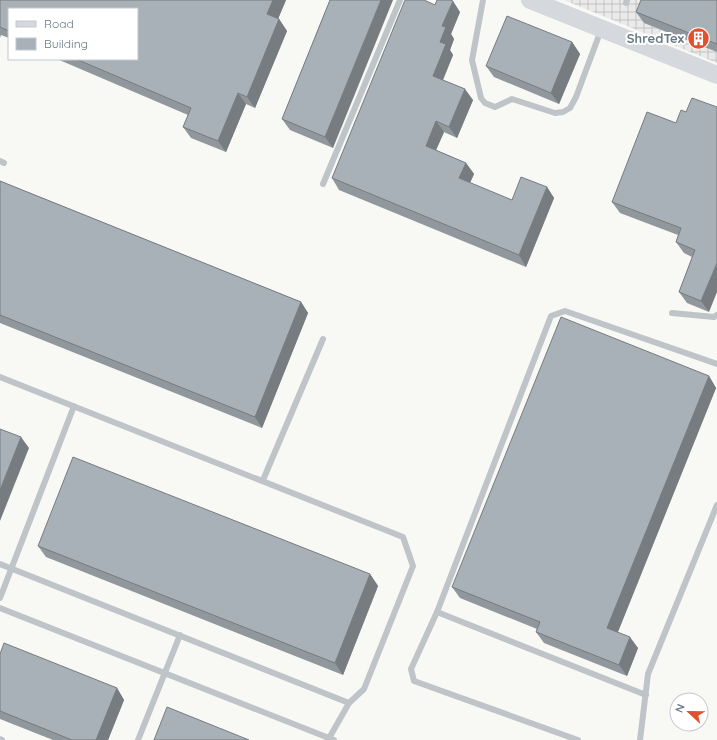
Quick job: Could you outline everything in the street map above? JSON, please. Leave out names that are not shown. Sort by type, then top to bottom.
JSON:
[{"type":"street","points":[[530,0],[717,75]]},
{"type":"lane","points":[[323,184],[400,0]]},
{"type":"lane","points":[[483,0],[472,60],[481,98],[485,103],[495,107],[512,99],[555,113],[563,112],[570,108],[576,97],[602,28]]},
{"type":"lane","points":[[578,740],[414,681],[411,669],[436,612],[551,316],[565,310],[717,364]]},
{"type":"lane","points":[[672,313],[714,317],[717,315]]},
{"type":"lane","points":[[263,480],[323,339]]},
{"type":"lane","points":[[0,377],[263,480],[403,537],[412,566],[364,689],[349,703],[330,739],[0,608]]},
{"type":"lane","points":[[0,598],[74,406]]},
{"type":"lane","points":[[640,740],[648,674],[717,506]]},
{"type":"lane","points":[[0,564],[349,703]]},
{"type":"lane","points":[[436,612],[646,695]]},
{"type":"lane","points":[[138,740],[180,635]]},
{"type":"shaded area","points":[[564,0],[717,0],[717,63]]},
{"type":"building","points":[[0,0],[273,0],[267,14],[279,19],[247,97],[238,93],[218,141],[183,127],[191,108],[78,60],[138,60],[138,8],[8,8],[8,31],[0,27]]},
{"type":"building","points":[[330,0],[381,0],[325,137],[282,119]]},
{"type":"building","points":[[405,0],[424,0],[435,5],[437,0],[453,1],[442,26],[446,27],[440,42],[446,44],[433,76],[465,89],[449,127],[436,121],[426,146],[466,163],[459,178],[512,200],[521,177],[547,187],[519,255],[332,178]]},
{"type":"building","name":"ShredTex","points":[[641,0],[717,0],[717,44],[636,12]]},
{"type":"building","points":[[507,16],[572,42],[551,93],[486,66]]},
{"type":"building","points":[[692,98],[717,107],[717,263],[701,301],[679,292],[695,250],[676,242],[681,228],[612,202],[647,112],[676,123],[681,110],[686,112]]},
{"type":"building","points":[[0,181],[301,302],[255,417],[0,315]]},
{"type":"building","points":[[561,317],[709,376],[607,628],[630,637],[619,665],[536,632],[540,622],[452,587]]},
{"type":"building","points":[[0,429],[21,437],[0,490]]},
{"type":"building","points":[[73,457],[370,574],[335,663],[38,546]]},
{"type":"building","points":[[4,643],[117,688],[96,740],[72,740],[0,711],[0,654]]},
{"type":"building","points":[[167,707],[249,740],[154,740]]},
{"type":"place","name":"ShredTex","points":[[699,38]]}]
